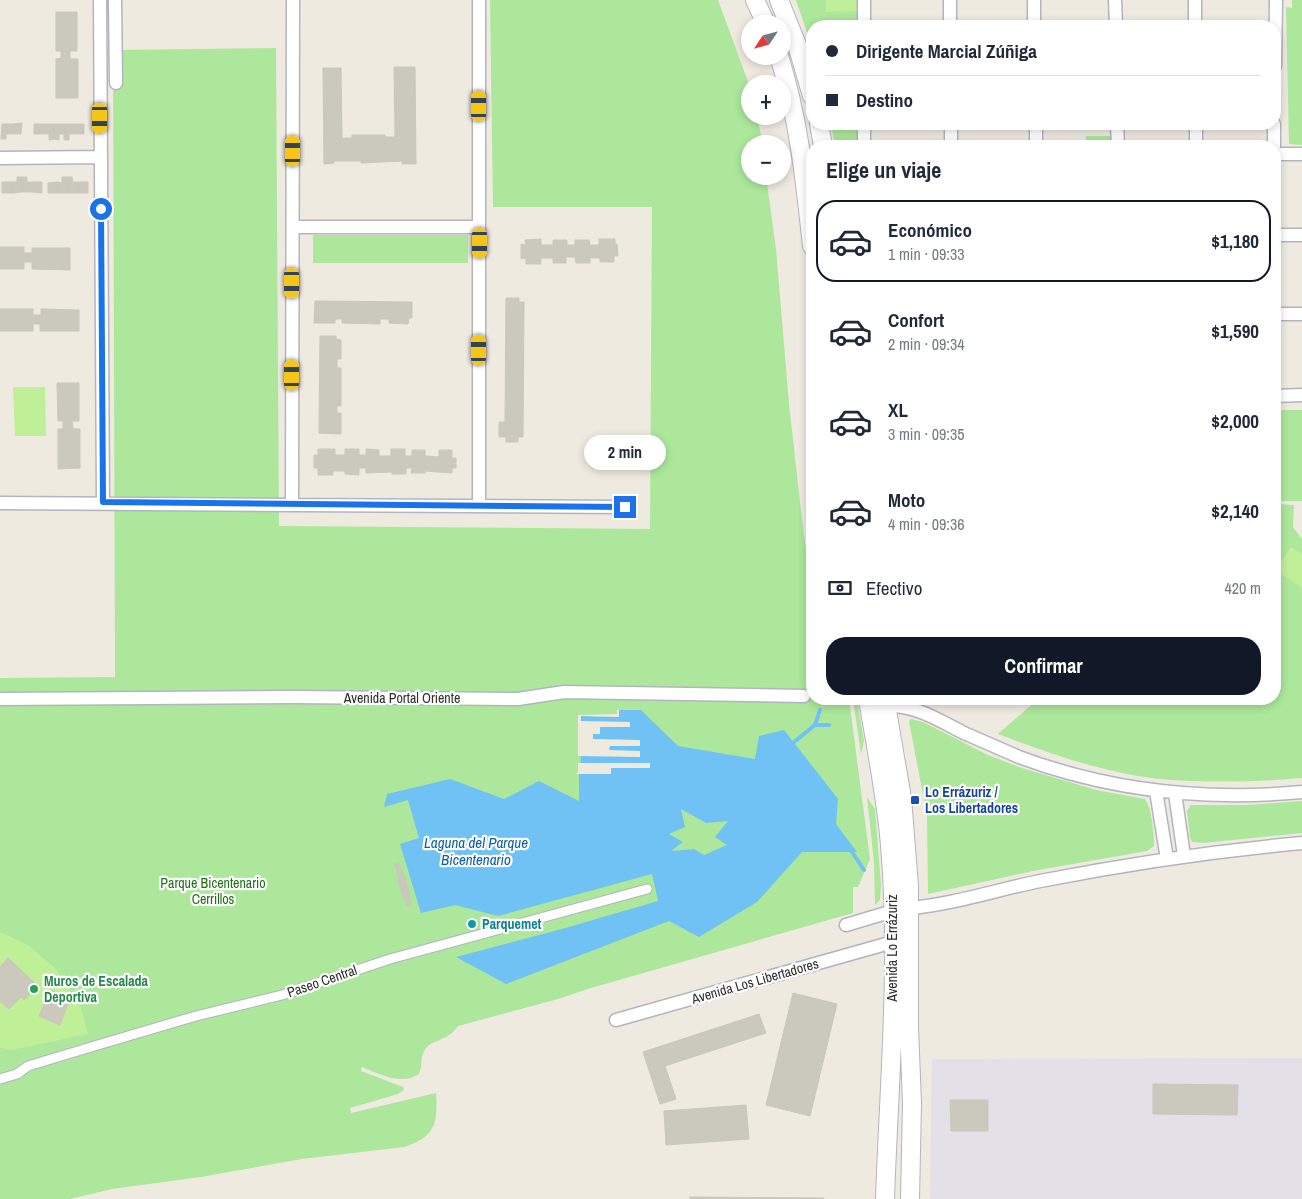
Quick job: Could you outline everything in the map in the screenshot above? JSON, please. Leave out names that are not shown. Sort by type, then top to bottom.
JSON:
[{"type":"main road","points":[[756,0],[762,15]]},
{"type":"main road","points":[[779,0],[797,45],[806,76]]},
{"type":"main road","points":[[782,65],[791,96],[801,148],[806,193]]},
{"type":"main road","name":"Avenida Lo Errázuriz","points":[[869,705],[901,909],[912,1103],[910,1199]]},
{"type":"main road","name":"Avenida Lo Errázuriz","points":[[885,1199],[890,1112],[893,942],[901,909],[908,855],[902,798],[886,705]]},
{"type":"street","points":[[100,0],[103,502]]},
{"type":"street","points":[[115,0],[116,83]]},
{"type":"street","points":[[292,505],[293,0]]},
{"type":"street","points":[[479,0],[479,506]]},
{"type":"street","points":[[864,0],[864,20]]},
{"type":"street","points":[[950,0],[950,20]]},
{"type":"street","points":[[1034,0],[1034,20]]},
{"type":"street","points":[[1115,0],[1116,20]]},
{"type":"street","points":[[1195,0],[1195,20]]},
{"type":"street","points":[[1276,1],[1276,20]]},
{"type":"street","points":[[1281,154],[1302,154]]},
{"type":"street","points":[[0,158],[101,157]]},
{"type":"street","points":[[293,226],[480,227]]},
{"type":"street","points":[[1281,235],[1302,235]]},
{"type":"street","points":[[1281,314],[1302,314]]},
{"type":"street","points":[[1281,396],[1302,395]]},
{"type":"street","points":[[0,503],[103,502],[625,507]]},
{"type":"street","name":"Avenida Portal Oriente","points":[[0,699],[292,697],[518,699],[564,692],[804,696]]},
{"type":"street","points":[[894,705],[917,710],[992,746],[1047,766],[1101,781],[1175,793],[1243,796],[1302,792]]},
{"type":"street","points":[[1156,791],[1166,859]]},
{"type":"street","points":[[1175,793],[1184,856]]},
{"type":"street","points":[[846,925],[901,909],[941,904],[1025,884],[1090,872],[1184,856],[1302,843]]},
{"type":"street","name":"Paseo Central","points":[[0,1079],[17,1074],[28,1066],[196,1016],[282,995],[390,960],[647,890]]},
{"type":"street","name":"Avenida Los Libertadores","points":[[616,1020],[893,942]]},
{"type":"shaded area","points":[[1302,1058],[1302,1199],[930,1199],[932,1059]]},
{"type":"green space","name":"Parque Bicentenario Cerrillos","points":[[490,0],[718,0],[746,75],[741,75],[741,125],[759,125],[761,135],[741,135],[741,185],[767,185],[776,249],[789,404],[806,549],[806,705],[850,705],[870,859],[858,887],[853,887],[853,913],[558,999],[458,1026],[450,1034],[427,1047],[422,1056],[419,1074],[412,1077],[405,1079],[390,1078],[362,1067],[361,1071],[403,1087],[404,1090],[398,1094],[350,1108],[351,1113],[436,1093],[436,1113],[432,1128],[422,1139],[404,1147],[302,1159],[201,1177],[112,1189],[70,1199],[0,1199],[0,678],[115,677],[113,50],[276,48],[279,526],[650,529],[652,207],[493,207]]},
{"type":"green space","points":[[796,0],[859,0],[859,20],[806,20],[806,29]]},
{"type":"green space","points":[[826,0],[857,0],[857,11],[826,12]]},
{"type":"green space","points":[[1292,0],[1302,0],[1302,145],[1289,144],[1286,7],[1292,8]]},
{"type":"green space","points":[[832,130],[860,130],[860,140],[834,140]]},
{"type":"green space","points":[[1086,136],[1113,136],[1113,140],[1086,140]]},
{"type":"green space","points":[[313,235],[468,235],[468,263],[313,263]]},
{"type":"green space","points":[[13,387],[45,387],[46,436],[15,436]]},
{"type":"green space","points":[[1281,410],[1302,410],[1302,501],[1281,501]]},
{"type":"green space","points":[[1281,504],[1294,505],[1293,527],[1302,539],[1302,778],[1214,781],[1160,779],[1139,776],[1078,762],[998,734],[1031,705],[1281,705]]},
{"type":"green space","points":[[1291,547],[1302,554],[1302,588],[1281,574],[1281,561]]},
{"type":"green space","points":[[854,705],[858,705],[864,741],[861,754]]},
{"type":"green space","points":[[911,719],[923,722],[988,755],[1022,768],[1096,790],[1145,799],[1151,815],[1154,846],[1147,851],[1033,871],[928,894],[927,816],[909,721]]},
{"type":"green space","points":[[867,797],[875,809],[881,885],[880,900],[875,905],[874,862]]},
{"type":"green space","points":[[1302,801],[1302,833],[1203,843],[1192,842],[1190,838],[1187,811],[1191,805],[1246,805]]},
{"type":"green space","name":"Muros de Escalada Deportiva","points":[[0,932],[28,945],[56,969],[81,1008],[88,1034],[13,1050],[0,1048]]},
{"type":"water","name":"Laguna del Parque Bicentenario","points":[[619,710],[641,710],[678,746],[755,759],[759,736],[784,730],[838,799],[836,824],[857,852],[802,852],[757,902],[699,937],[669,921],[506,984],[456,957],[658,901],[652,874],[498,916],[455,905],[421,913],[400,844],[419,838],[408,800],[384,807],[387,794],[450,779],[504,799],[539,781],[579,801],[579,774],[581,774],[580,716],[619,717]],"holes":[[[681,809],[706,823],[728,821],[715,837],[727,845],[704,855],[694,849],[671,851],[683,842],[669,834],[685,827]]]},
{"type":"pier","points":[[617,710],[619,710],[619,717],[581,716],[581,721],[630,722],[630,727],[600,727],[600,734],[593,734],[593,739],[640,740],[640,746],[610,746],[609,750],[640,751],[640,757],[578,756],[578,715],[617,714]]},
{"type":"pier","points":[[578,763],[650,763],[650,768],[611,768],[611,774],[576,774],[578,772]]},
{"type":"building","points":[[56,12],[77,12],[77,51],[70,51],[70,59],[78,59],[78,98],[56,98],[56,59],[61,58],[61,51],[56,51]]},
{"type":"building","points":[[394,67],[415,67],[416,164],[402,164],[402,161],[361,163],[361,161],[334,161],[334,163],[324,164],[323,68],[341,68],[342,138],[352,138],[352,135],[385,135],[385,137],[395,137]]},
{"type":"building","points":[[22,123],[21,134],[12,134],[12,124]]},
{"type":"building","points":[[2,124],[12,124],[12,134],[6,134],[6,139],[1,139]]},
{"type":"building","points":[[34,124],[44,124],[44,134],[34,134]]},
{"type":"building","points":[[44,124],[54,124],[54,139],[49,140],[49,134],[44,134]]},
{"type":"building","points":[[54,124],[64,124],[64,134],[59,134],[59,140],[54,139]]},
{"type":"building","points":[[64,124],[74,124],[74,134],[69,134],[69,140],[64,140]]},
{"type":"building","points":[[74,124],[84,124],[84,134],[74,134]]},
{"type":"building","points":[[17,177],[22,177],[22,192],[12,193],[12,182],[17,182]]},
{"type":"building","points":[[22,177],[27,177],[27,182],[32,182],[32,192],[22,192]]},
{"type":"building","points":[[62,177],[67,177],[68,193],[57,193],[57,182],[62,183]]},
{"type":"building","points":[[67,177],[72,177],[73,182],[78,182],[78,193],[68,193]]},
{"type":"building","points":[[2,182],[12,182],[12,193],[2,193]]},
{"type":"building","points":[[32,182],[42,182],[42,193],[32,192]]},
{"type":"building","points":[[57,182],[57,193],[48,193],[48,183]]},
{"type":"building","points":[[78,182],[88,182],[88,193],[78,193]]},
{"type":"building","points":[[541,239],[541,245],[553,245],[553,240],[567,240],[567,245],[575,245],[575,240],[589,240],[590,245],[599,245],[599,239],[615,239],[618,256],[614,256],[614,262],[600,262],[600,258],[590,258],[590,263],[576,263],[575,257],[566,257],[566,263],[553,263],[553,258],[541,258],[541,264],[526,264],[526,258],[521,259],[521,244],[526,245],[525,240]]},
{"type":"building","points":[[0,247],[24,247],[24,253],[32,253],[32,248],[70,248],[70,270],[32,269],[32,262],[24,262],[24,269],[0,269]]},
{"type":"building","points":[[506,298],[519,298],[519,302],[524,302],[523,437],[518,437],[518,442],[506,442],[506,437],[499,437],[499,422],[505,422]]},
{"type":"building","points":[[315,301],[412,302],[412,318],[409,318],[408,324],[389,323],[389,319],[380,319],[380,324],[342,323],[342,319],[335,319],[335,323],[314,323]]},
{"type":"building","points":[[0,309],[33,309],[33,315],[41,315],[41,309],[79,310],[79,331],[40,331],[40,324],[33,324],[33,331],[0,331]]},
{"type":"building","points":[[320,336],[336,336],[336,339],[341,340],[341,359],[337,359],[337,368],[341,368],[341,406],[337,406],[337,413],[341,413],[341,434],[319,433]]},
{"type":"building","points":[[57,383],[79,383],[79,421],[72,421],[73,429],[80,429],[80,468],[58,469],[58,429],[63,429],[63,421],[58,421]]},
{"type":"building","points":[[318,449],[335,449],[335,455],[345,455],[345,449],[359,449],[359,455],[366,455],[366,449],[379,450],[379,456],[391,456],[391,449],[405,449],[405,456],[412,456],[412,450],[425,450],[425,456],[439,457],[439,450],[452,450],[452,458],[456,458],[456,468],[452,468],[452,473],[425,471],[425,473],[411,473],[412,468],[406,468],[406,474],[392,474],[392,472],[366,473],[366,468],[359,468],[359,475],[345,474],[345,471],[333,471],[333,475],[318,475],[318,468],[314,468],[314,455],[318,455]]},
{"type":"building","points":[[399,863],[404,878],[399,879],[395,864]]},
{"type":"building","points":[[405,877],[410,896],[403,898],[398,879]]},
{"type":"building","points":[[409,896],[411,905],[407,906],[405,897]]},
{"type":"building","points":[[8,958],[38,986],[24,1000],[21,997],[9,1009],[0,1001],[0,967]]},
{"type":"building","points":[[50,990],[70,998],[60,1025],[39,1016]]},
{"type":"building","points":[[793,993],[837,1004],[810,1116],[766,1105]]},
{"type":"building","points":[[759,1014],[766,1033],[665,1066],[676,1099],[660,1104],[643,1052]]},
{"type":"building","points":[[1153,1084],[1238,1085],[1237,1115],[1153,1114]]},
{"type":"building","points":[[950,1100],[988,1100],[988,1131],[951,1131]]},
{"type":"building","points":[[746,1105],[749,1139],[666,1145],[664,1111]]},
{"type":"building","points":[[690,1197],[824,1198],[824,1199],[690,1199]]},
{"type":"waterway","points":[[794,742],[815,725],[820,710]]},
{"type":"waterway","points":[[815,725],[829,725]]},
{"type":"waterway","points":[[852,852],[864,870]]},
{"type":"place","name":"Lo Errázuriz / Los Libertadores","points":[[915,800]]},
{"type":"place","name":"Parquemet","points":[[472,924]]},
{"type":"place","name":"Muros de Escalada Deportiva","points":[[34,989]]},
{"type":"route","points":[[101,209],[103,502],[625,507]]}]
